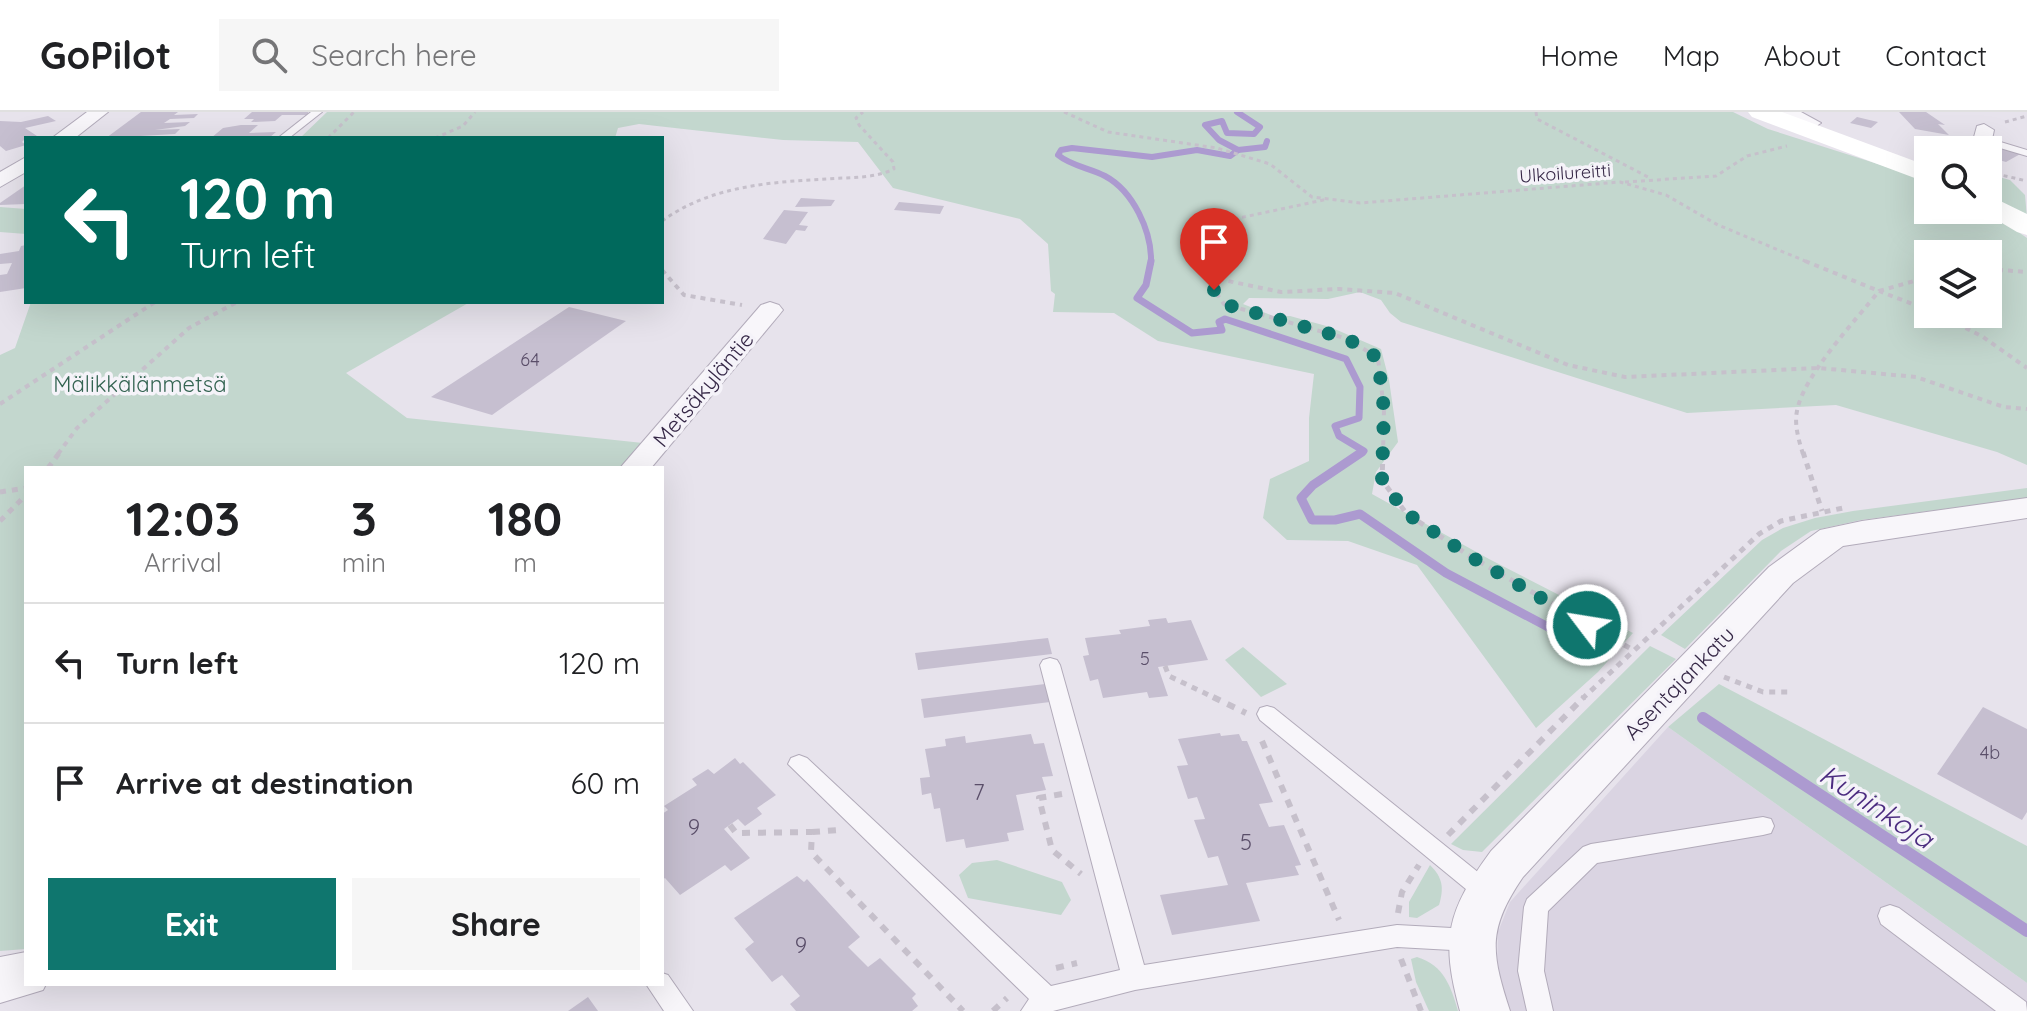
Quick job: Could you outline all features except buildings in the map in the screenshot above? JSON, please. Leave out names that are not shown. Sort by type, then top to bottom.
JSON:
[{"type":"main road","points":[[1760,112],[1791,127],[1914,168]]},
{"type":"main road","points":[[2002,211],[2027,226]]},
{"type":"street","points":[[65,136],[99,112]]},
{"type":"street","points":[[0,181],[24,164]]},
{"type":"street","name":"Metsäkyläntie","points":[[637,466],[770,310]]},
{"type":"street","name":"Asentajankatu","points":[[1485,1011],[1475,979],[1470,940],[1473,921],[1486,892],[1507,864],[1781,575],[1832,538],[2027,508]]},
{"type":"street","points":[[0,980],[24,974]]},
{"type":"lane","points":[[286,136],[317,112]]},
{"type":"lane","points":[[2002,147],[2027,154]]},
{"type":"lane","points":[[2014,164],[2027,154]]},
{"type":"lane","points":[[1050,665],[1135,978]]},
{"type":"lane","points":[[1259,715],[1486,892]]},
{"type":"lane","points":[[799,764],[1040,1005],[1135,978],[1397,936],[1470,940]]},
{"type":"lane","points":[[1540,1011],[1531,971],[1536,907],[1591,854],[1763,826]]},
{"type":"lane","points":[[1890,916],[2017,1011]]},
{"type":"lane","points":[[661,986],[680,1011]]},
{"type":"path","points":[[330,136],[354,112]]},
{"type":"path","points":[[440,136],[463,126],[475,112]]},
{"type":"path","points":[[664,220],[687,204],[762,185],[880,176],[889,172],[894,169],[893,162],[874,147],[860,129],[856,118],[863,112]]},
{"type":"path","name":"Ulkoilureitti","points":[[1064,112],[1108,132],[1217,148],[1270,164],[1312,197],[1360,203],[1620,182],[1666,195],[1718,225],[1914,305]]},
{"type":"path","points":[[1536,112],[1537,119],[1653,179]]},
{"type":"path","points":[[1620,182],[1716,176],[1791,127]]},
{"type":"path","points":[[2002,176],[2026,182]]},
{"type":"path","points":[[1328,199],[1211,224],[1205,237],[1204,276],[1224,304],[1348,339],[1378,358],[1384,410],[1382,480],[1406,513],[1468,555],[1633,650]]},
{"type":"path","points":[[2002,270],[2027,272]]},
{"type":"path","points":[[664,272],[684,295],[770,310]]},
{"type":"path","points":[[1204,276],[1281,292],[1339,289],[1395,293],[1568,365],[1625,377],[1819,368],[1916,377],[2004,407],[2027,409]]},
{"type":"path","points":[[1822,511],[1797,431],[1795,411],[1819,368],[1879,291],[1914,281]]},
{"type":"path","points":[[0,404],[95,337],[152,304]]},
{"type":"path","points":[[49,466],[77,428],[189,328],[233,304]]},
{"type":"path","points":[[1966,328],[2027,368]]},
{"type":"path","points":[[0,492],[24,488]]},
{"type":"path","points":[[0,521],[24,497]]},
{"type":"path","points":[[1165,666],[1169,676],[1259,715],[1339,920]]},
{"type":"path","points":[[1719,675],[1763,692],[1792,692]]},
{"type":"path","points":[[1085,791],[1039,798],[1052,850],[1115,903]]},
{"type":"path","points":[[730,825],[736,833],[812,832],[811,852],[963,1011]]},
{"type":"shaded area","points":[[1668,727],[2027,983],[2027,1011],[1510,1011],[1497,965],[1498,932],[1510,902]]},
{"type":"green space","points":[[327,112],[1733,112],[1768,129],[1914,176],[1914,224],[2002,224],[2002,221],[2027,238],[2027,465],[1997,452],[1836,405],[1687,413],[1401,322],[1381,300],[1360,292],[1328,299],[1249,298],[1243,304],[1273,316],[1290,316],[1330,327],[1381,349],[1398,442],[1376,472],[1372,494],[1633,633],[1598,672],[1536,728],[1417,565],[1348,541],[1287,540],[1263,518],[1270,479],[1309,461],[1309,418],[1314,374],[1158,341],[1114,313],[1053,312],[1055,294],[1051,291],[1048,244],[1020,219],[893,188],[858,142],[783,140],[639,124],[618,128],[616,136],[302,136]]},
{"type":"green space","points":[[2002,178],[2010,180],[2025,195],[2027,218],[2002,204]]},
{"type":"green space","points":[[0,207],[24,209],[24,234],[0,232]]},
{"type":"green space","name":"Mälikkälänmetsä","points":[[30,304],[467,304],[346,373],[407,418],[643,443],[624,466],[24,466],[24,949],[0,951],[0,355],[15,348]]},
{"type":"green space","points":[[2027,488],[2027,498],[1861,520],[1811,531],[1781,551],[1685,649],[1661,635],[1762,540],[1783,528],[1853,511]]},
{"type":"green space","points":[[1650,646],[1676,659],[1482,852],[1463,850],[1451,844]]},
{"type":"green space","points":[[1243,647],[1287,684],[1261,697],[1225,660]]},
{"type":"green space","points":[[1719,684],[2027,846],[2027,983],[1668,727]]},
{"type":"green space","points":[[997,860],[1062,882],[1071,900],[1061,915],[968,898],[959,875],[972,863]]},
{"type":"green space","points":[[1430,865],[1438,874],[1441,884],[1439,905],[1417,918],[1409,917],[1409,902]]},
{"type":"green space","points":[[1417,957],[1440,971],[1449,985],[1458,1011],[1429,1011],[1416,982],[1411,959]]},
{"type":"waterway","name":"Kuninkoja","points":[[1237,112],[1260,127],[1254,134],[1227,133],[1222,121],[1205,125],[1219,140],[1238,150]]},
{"type":"waterway","points":[[1238,150],[1265,147],[1267,141]]},
{"type":"waterway","name":"Kuninkoja","points":[[1151,262],[1144,225],[1124,191],[1105,176],[1058,155],[1061,150],[1072,148],[1152,157],[1197,150],[1230,156],[1238,150]]},
{"type":"waterway","name":"Kuninkoja","points":[[1151,262],[1146,285],[1137,298],[1192,333],[1222,330],[1219,322],[1225,319],[1346,359],[1360,387],[1359,418],[1335,426],[1339,436],[1364,451],[1359,454]]},
{"type":"waterway","name":"Kuninkoja","points":[[1359,454],[1313,485],[1301,498],[1312,520],[1335,520],[1360,514],[1446,573],[1601,655]]},
{"type":"waterway","name":"Kuninkoja","points":[[1703,718],[2027,931]]},
{"type":"route","points":[[1214,290],[1224,304],[1348,339],[1378,358],[1384,410],[1382,480],[1406,513],[1468,555],[1587,625]]}]
